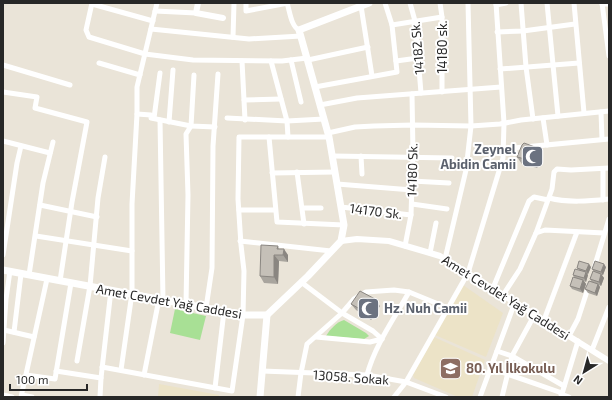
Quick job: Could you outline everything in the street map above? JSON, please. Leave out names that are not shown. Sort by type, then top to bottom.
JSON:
[{"type":"main road","points":[[260,397],[267,315],[341,241],[344,225],[329,135],[300,33],[369,3]]},
{"type":"main road","name":"Amet Cevdet Yağ Caddesi","points":[[6,271],[243,315],[267,315]]},
{"type":"street","points":[[153,21],[92,3],[86,30],[89,37],[145,54],[193,60],[272,61],[308,59],[368,47]]},
{"type":"street","points":[[121,370],[132,294],[132,204],[138,87],[157,3]]},
{"type":"street","points":[[196,13],[198,3]]},
{"type":"street","points":[[233,37],[234,3]]},
{"type":"street","points":[[246,3],[246,11],[288,3],[292,22],[300,33]]},
{"type":"street","points":[[315,86],[397,72],[392,26],[386,3]]},
{"type":"street","name":"14182 Sk.","points":[[410,3],[415,21],[421,93]]},
{"type":"street","name":"14180 sk.","points":[[440,3],[442,17],[442,92]]},
{"type":"street","points":[[445,258],[466,170],[471,126],[468,3]]},
{"type":"street","points":[[394,397],[406,382],[468,273],[503,158],[504,123],[496,4],[506,3]]},
{"type":"street","points":[[521,3],[526,67],[533,119]]},
{"type":"street","points":[[547,3],[558,116]]},
{"type":"street","points":[[574,3],[584,113]]},
{"type":"street","points":[[609,4],[602,3],[609,56]]},
{"type":"street","points":[[361,6],[372,76]]},
{"type":"street","points":[[155,11],[196,13],[223,18]]},
{"type":"street","points":[[392,26],[442,17]]},
{"type":"street","points":[[497,32],[523,31],[576,24]]},
{"type":"street","points":[[151,29],[249,39],[300,33]]},
{"type":"street","points":[[396,61],[418,58]]},
{"type":"street","points":[[291,60],[301,102]]},
{"type":"street","points":[[242,61],[245,120]]},
{"type":"street","points":[[272,61],[286,121],[288,137]]},
{"type":"street","points":[[99,63],[140,76]]},
{"type":"street","points":[[500,69],[579,63]]},
{"type":"street","points":[[3,65],[70,85]]},
{"type":"street","points":[[169,122],[173,70]]},
{"type":"street","points":[[144,375],[161,299],[157,119],[160,73]]},
{"type":"street","points":[[206,308],[212,268],[212,198],[218,74]]},
{"type":"street","points":[[186,304],[188,195],[186,134],[191,126],[194,75]]},
{"type":"street","points":[[320,105],[357,98],[501,87]]},
{"type":"street","points":[[3,92],[37,97],[35,108],[88,122],[60,281]]},
{"type":"street","name":"14180 Sk.","points":[[405,246],[412,204],[412,94]]},
{"type":"street","points":[[244,100],[281,99]]},
{"type":"street","points":[[102,367],[232,391],[243,315],[244,271],[238,210],[239,137],[329,135],[355,127],[413,125],[471,126],[609,111]]},
{"type":"street","points":[[601,112],[602,139]]},
{"type":"street","points":[[137,114],[151,115],[151,118],[191,126],[215,126]]},
{"type":"street","points":[[227,118],[286,121],[324,119]]},
{"type":"street","points":[[543,118],[547,145]]},
{"type":"street","points":[[269,137],[276,222],[344,225]]},
{"type":"street","points":[[504,150],[609,139]]},
{"type":"street","points":[[3,142],[50,153]]},
{"type":"street","points":[[29,276],[43,183],[53,142]]},
{"type":"street","points":[[3,255],[21,146]]},
{"type":"street","points":[[333,156],[413,156],[452,158]]},
{"type":"street","points":[[361,156],[362,174]]},
{"type":"street","points":[[77,361],[90,286],[95,246],[98,198],[105,157]]},
{"type":"street","points":[[493,288],[529,201],[534,197],[549,199],[559,201],[606,199],[606,169],[557,169],[554,172],[552,189],[549,199],[536,233],[520,269],[503,294]]},
{"type":"street","points":[[297,172],[304,224]]},
{"type":"street","points":[[272,173],[335,172]]},
{"type":"street","points":[[412,181],[449,183]]},
{"type":"street","points":[[337,184],[412,190]]},
{"type":"street","points":[[412,204],[447,210]]},
{"type":"street","points":[[40,205],[97,217]]},
{"type":"street","name":"14170 Sk.","points":[[341,207],[411,215]]},
{"type":"street","points":[[303,208],[322,208]]},
{"type":"street","points":[[238,210],[275,210]]},
{"type":"street","points":[[592,274],[609,219]]},
{"type":"street","points":[[430,253],[436,223]]},
{"type":"street","points":[[536,233],[545,230],[604,233]]},
{"type":"street","points":[[544,320],[577,232]]},
{"type":"street","points":[[36,236],[66,242],[132,251]]},
{"type":"street","name":"Amet Cevdet Yağ Caddesi","points":[[341,241],[357,239],[389,241],[445,258],[609,360]]},
{"type":"street","points":[[240,241],[331,250]]},
{"type":"street","points":[[3,343],[6,271]]},
{"type":"street","points":[[14,332],[21,274]]},
{"type":"street","points":[[32,397],[21,396],[47,279]]},
{"type":"street","points":[[301,282],[342,313],[373,331],[382,339]]},
{"type":"street","points":[[569,336],[578,319],[590,282]]},
{"type":"street","points":[[26,375],[55,379],[71,283]]},
{"type":"street","points":[[100,397],[111,290]]},
{"type":"street","points":[[298,397],[307,344],[342,313],[354,299],[366,292],[394,290],[409,292],[448,308]]},
{"type":"street","points":[[367,375],[370,363],[382,339],[409,292]]},
{"type":"street","points":[[480,397],[515,302]]},
{"type":"street","points":[[592,350],[609,307]]},
{"type":"street","points":[[215,388],[224,311]]},
{"type":"street","points":[[502,397],[509,374],[512,356],[535,314]]},
{"type":"street","points":[[4,330],[34,337]]},
{"type":"street","points":[[316,337],[370,342],[382,339]]},
{"type":"street","points":[[561,395],[578,341]]},
{"type":"street","points":[[497,351],[512,356],[564,386]]},
{"type":"street","points":[[490,368],[569,397]]},
{"type":"street","points":[[56,371],[101,378]]},
{"type":"street","name":"13058. Sokak","points":[[262,371],[367,375],[406,382],[444,397]]},
{"type":"street","points":[[3,395],[12,397]]},
{"type":"shaded area","points":[[463,285],[503,313],[486,357],[435,335]]},
{"type":"shaded area","name":"80. Yıl İlkokulu","points":[[434,337],[485,360],[472,397],[458,397],[414,378],[413,375]]},
{"type":"shaded area","points":[[159,384],[219,395],[219,397],[158,397]]},
{"type":"green space","points":[[175,309],[206,316],[200,340],[170,333]]},
{"type":"green space","points":[[344,320],[369,336],[364,339],[326,336],[334,326]]},
{"type":"building","points":[[524,143],[535,147],[536,152],[533,161],[517,157]]},
{"type":"building","points":[[261,245],[278,246],[277,249],[284,249],[283,255],[274,255],[274,277],[260,276]]},
{"type":"building","points":[[579,261],[589,264],[586,271],[577,268]]},
{"type":"building","points":[[595,261],[604,264],[601,272],[592,269]]},
{"type":"building","points":[[575,269],[586,272],[584,278],[573,275]]},
{"type":"building","points":[[593,271],[601,274],[599,282],[590,279]]},
{"type":"building","points":[[573,277],[583,280],[580,289],[570,286]]},
{"type":"building","points":[[589,281],[598,284],[595,293],[585,289]]},
{"type":"building","points":[[360,291],[375,299],[367,313],[351,304]]},
{"type":"place","name":"Zeynel Abidin Camii","points":[[532,156]]},
{"type":"place","name":"Hz. Nuh Camii","points":[[368,308]]},
{"type":"place","name":"80. Yıl İlkokulu","points":[[450,368]]}]
